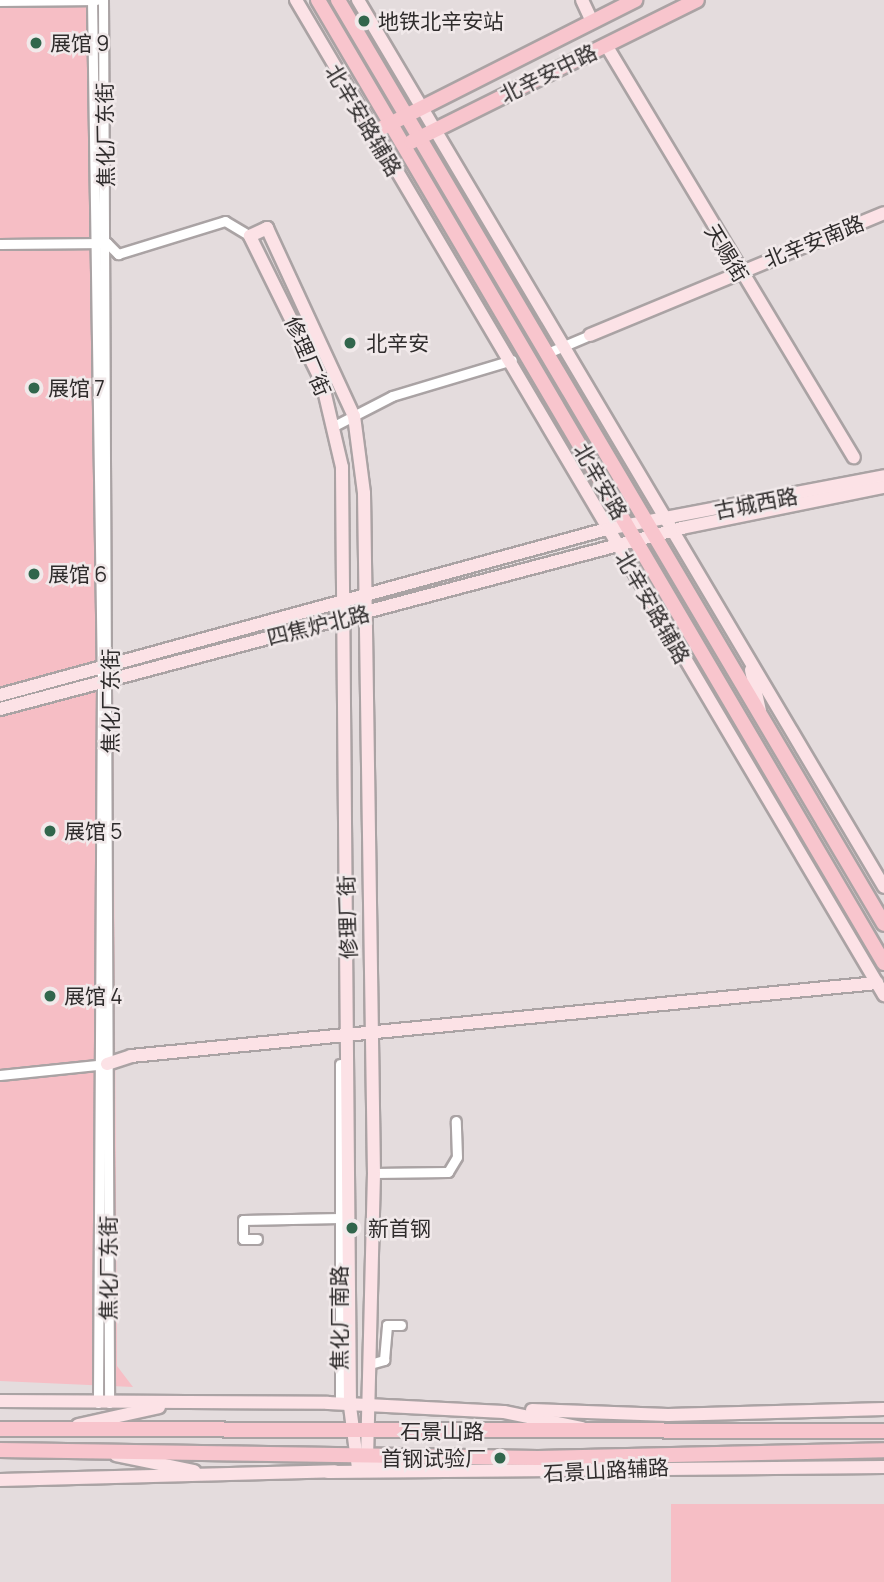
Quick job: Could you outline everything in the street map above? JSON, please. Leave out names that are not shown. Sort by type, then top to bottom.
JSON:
[{"type":"main road","name":"北辛安路","points":[[317,0],[386,124],[499,306],[626,526],[765,754],[884,963]]},
{"type":"main road","name":"北辛安路","points":[[338,0],[543,355],[657,536],[884,924]]},
{"type":"main road","name":"北辛安中路","points":[[373,133],[420,105],[635,0]]},
{"type":"main road","name":"北辛安中路","points":[[401,148],[434,129],[697,0]]},
{"type":"main road","name":"石景山路","points":[[0,1429],[373,1432],[884,1431]]},
{"type":"main road","name":"石景山路","points":[[0,1450],[362,1451],[452,1457],[884,1450]]},
{"type":"street","name":"焦化厂东街","points":[[92,0],[106,667]]},
{"type":"street","points":[[0,1],[103,0]]},
{"type":"street","name":"焦化厂东街","points":[[103,0],[107,243],[104,1403]]},
{"type":"street","name":"北辛安路辅路","points":[[296,0],[373,133],[512,360],[618,548],[785,819],[884,995]]},
{"type":"street","points":[[358,0],[566,345],[669,525],[884,887]]},
{"type":"street","points":[[582,0],[592,20]]},
{"type":"street","name":"天赐街","points":[[606,45],[738,272],[854,457]]},
{"type":"street","name":"北辛安南路","points":[[590,335],[884,213]]},
{"type":"street","points":[[0,244],[107,243],[118,254],[225,220],[250,236]]},
{"type":"street","name":"修理厂街","points":[[362,1451],[373,1432],[370,1364],[374,1173],[370,1031],[365,493],[354,416],[267,228],[250,236],[306,343],[334,426],[344,512],[343,618],[351,1034],[345,1405],[352,1431],[362,1451],[363,1467]]},
{"type":"street","points":[[334,426],[392,396],[512,360],[499,306]]},
{"type":"street","points":[[543,355],[590,335]]},
{"type":"street","name":"古城西路","points":[[636,542],[657,536],[669,525],[884,477]]},
{"type":"street","name":"古城西路","points":[[626,526],[647,523],[669,525],[884,487]]},
{"type":"street","name":"四焦炉北路","points":[[0,695],[626,526]]},
{"type":"street","name":"四焦炉北路","points":[[0,709],[636,542]]},
{"type":"street","points":[[749,660],[760,711]]},
{"type":"street","points":[[785,753],[800,746]]},
{"type":"street","points":[[765,754],[785,819]]},
{"type":"street","points":[[0,1075],[370,1031],[877,983]]},
{"type":"street","name":"焦化厂南路","points":[[340,1063],[340,1218],[345,1405]]},
{"type":"street","points":[[374,1173],[448,1172],[457,1157],[456,1121]]},
{"type":"street","points":[[257,1239],[243,1239],[243,1220],[340,1218]]},
{"type":"street","points":[[370,1364],[384,1360],[387,1325],[401,1325]]},
{"type":"street","points":[[0,1401],[226,1402],[504,1412],[787,1414],[884,1409]]},
{"type":"street","points":[[61,1429],[160,1407],[226,1402]]},
{"type":"street","points":[[504,1412],[590,1431]]},
{"type":"street","points":[[787,1414],[848,1433]]},
{"type":"street","points":[[102,1451],[209,1474]]},
{"type":"street","name":"石景山路","points":[[0,1480],[328,1472],[452,1457]]},
{"type":"street","name":"石景山路辅路","points":[[328,1472],[884,1467]]},
{"type":"shaded area","points":[[0,0],[109,0],[117,1366],[133,1387],[0,1381]]},
{"type":"shaded area","points":[[671,1504],[884,1504],[884,1582],[671,1582]]},
{"type":"place","name":"地铁北辛安站","points":[[364,21]]},
{"type":"place","name":"展馆 9","points":[[36,43]]},
{"type":"place","name":"北辛安","points":[[350,343]]},
{"type":"place","name":"展馆 7","points":[[34,388]]},
{"type":"place","name":"展馆 6","points":[[34,574]]},
{"type":"place","name":"展馆 5","points":[[50,831]]},
{"type":"place","name":"展馆 4","points":[[50,996]]},
{"type":"place","name":"新首钢","points":[[352,1228]]},
{"type":"place","name":"首钢试验厂","points":[[500,1458]]}]
